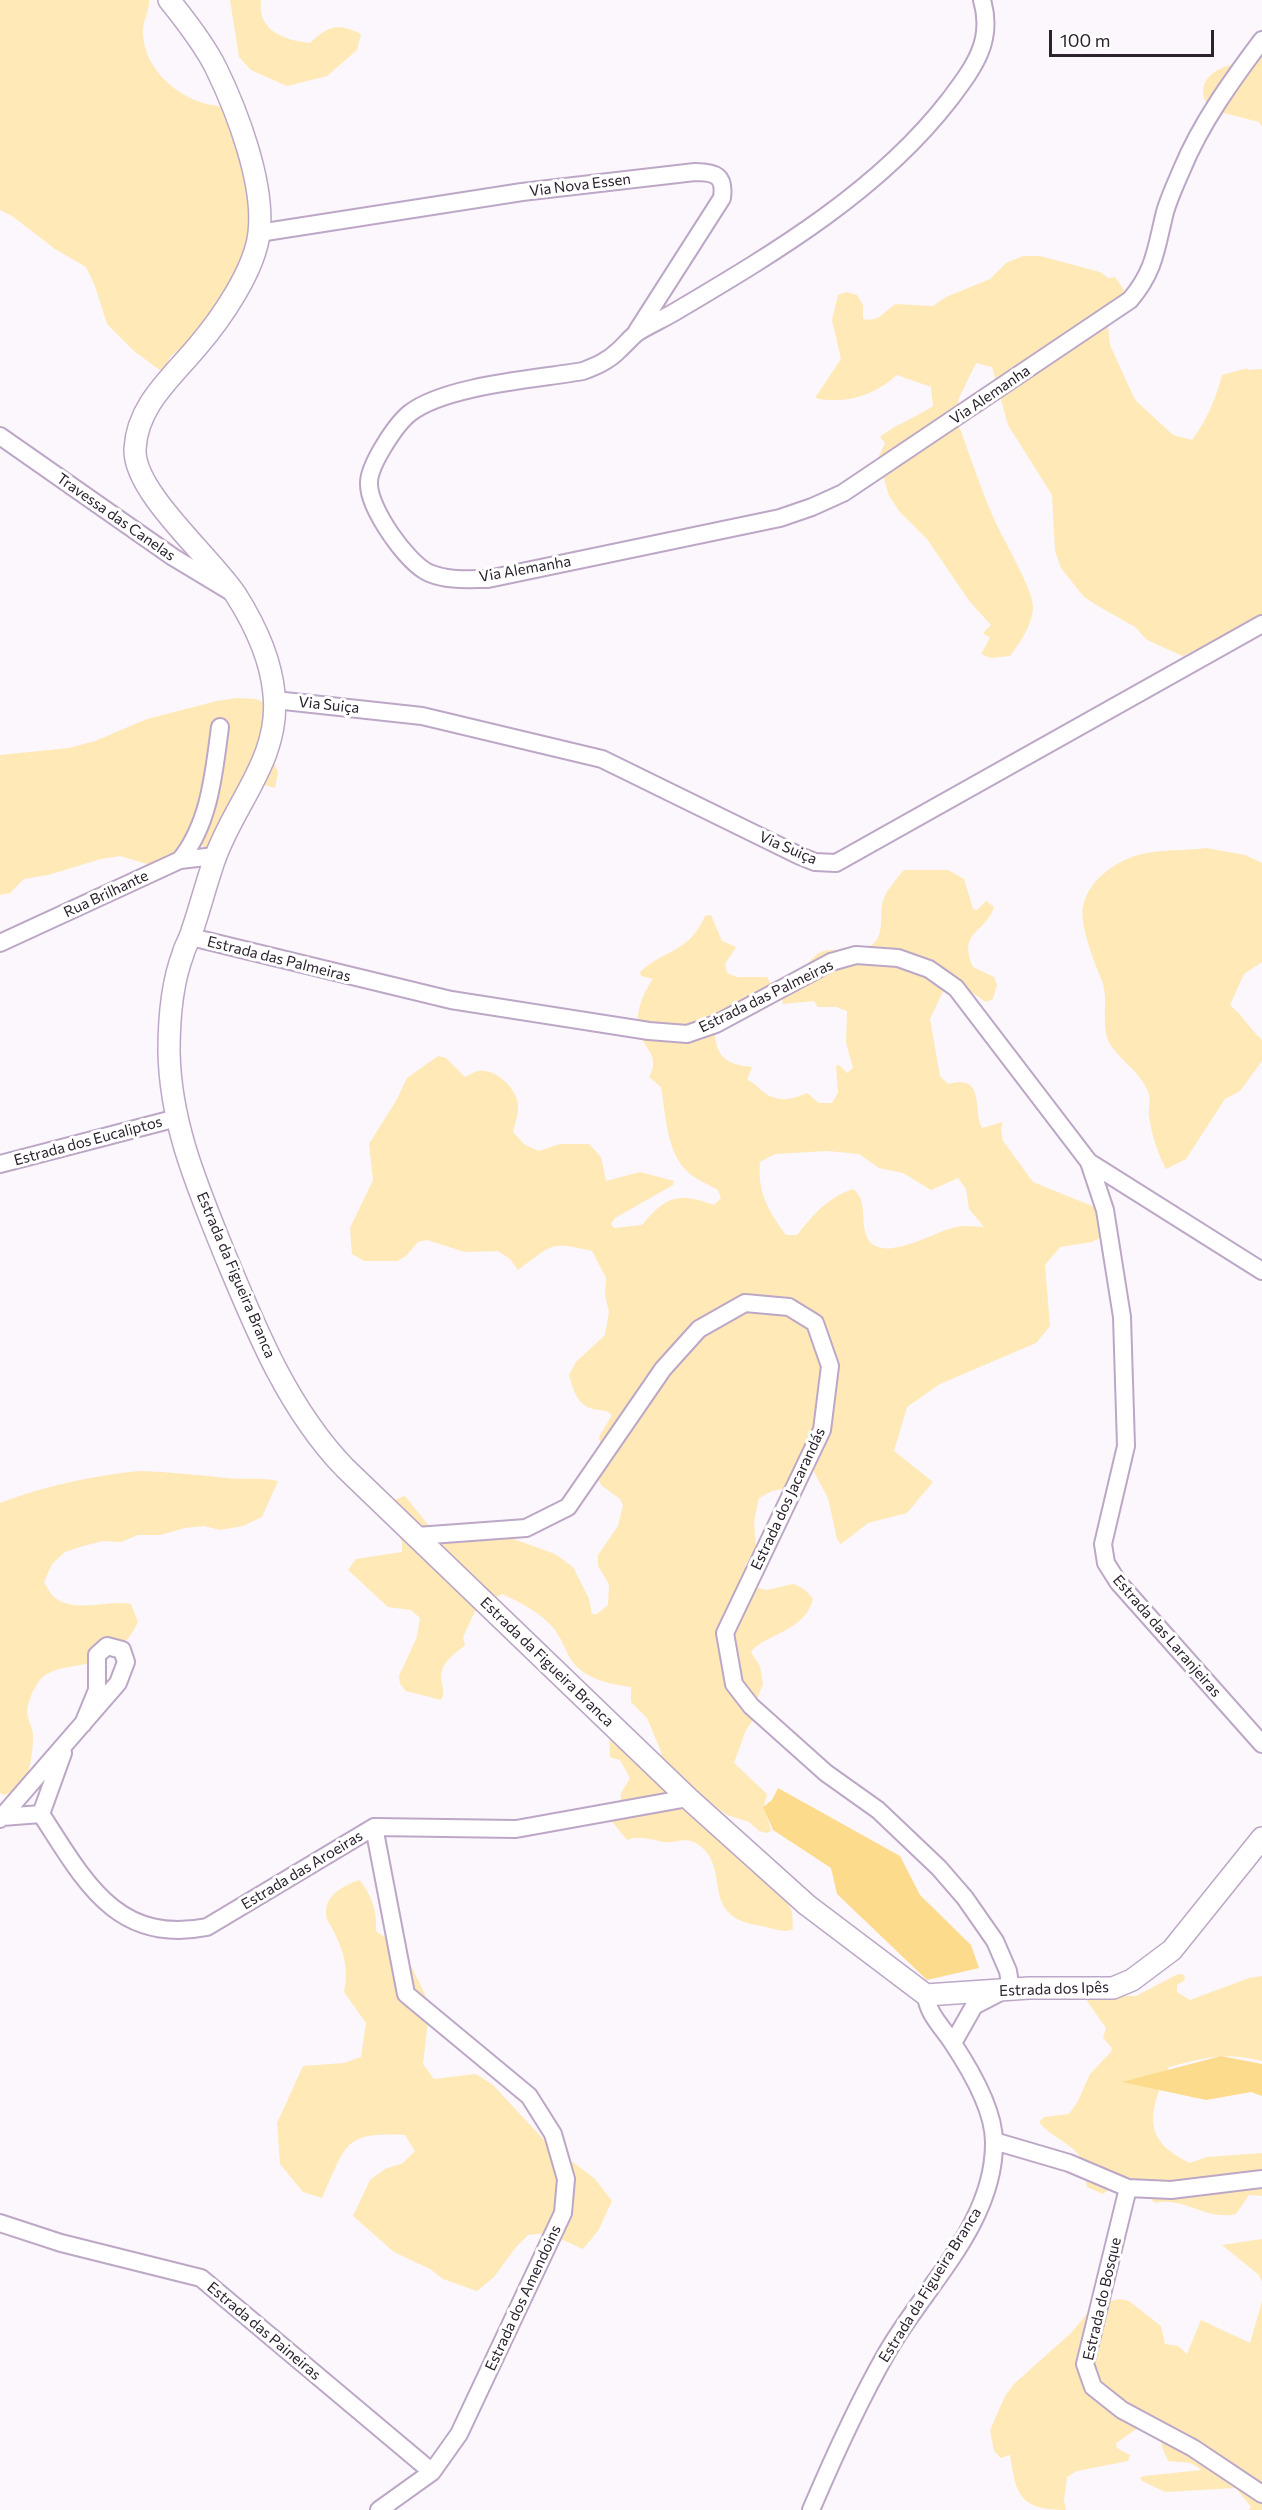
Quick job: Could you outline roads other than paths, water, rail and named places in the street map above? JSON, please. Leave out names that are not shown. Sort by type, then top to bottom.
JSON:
[{"type":"main road","name":"Estrada da Figueira Branca","points":[[169,0],[214,65],[228,97],[256,182],[259,233],[253,257],[227,306],[199,345],[148,405],[138,428],[135,451],[139,471],[152,492],[236,594],[264,649],[275,700],[270,738],[260,773],[215,856],[191,937],[182,956],[171,1017],[171,1080],[177,1118],[191,1172],[244,1302],[304,1419],[337,1460],[688,1798],[807,1905],[926,1995]]},
{"type":"main road","name":"Estrada dos Ipês","points":[[926,1995],[1008,1990],[1113,1988],[1132,1980],[1172,1950],[1262,1838]]},
{"type":"street","name":"Via Alemanha","points":[[982,0],[987,17],[984,43],[969,73],[932,122],[870,184],[786,242],[677,311],[636,333],[601,365],[583,371],[471,390],[435,400],[410,414],[389,439],[375,463],[369,483],[377,512],[408,556],[426,572],[447,579],[488,579],[780,518],[843,493],[1130,300],[1145,282],[1159,248],[1166,211],[1183,166],[1204,125],[1262,40]]},
{"type":"street","name":"Via Nova Essen","points":[[259,233],[522,192],[695,172],[713,172],[721,178],[724,185],[722,198],[636,333]]},
{"type":"street","name":"Travessa das Canelas","points":[[0,436],[173,557],[236,594]]},
{"type":"street","name":"Via Suiça","points":[[275,700],[422,716],[602,759],[800,856],[815,862],[836,863],[1262,624]]},
{"type":"street","points":[[180,860],[193,844],[210,793],[220,727]]},
{"type":"street","name":"Rua Brilhante","points":[[0,943],[180,860],[215,856]]},
{"type":"street","name":"Estrada das Palmeiras","points":[[191,937],[452,1000],[649,1031],[687,1034],[716,1024],[831,962],[856,956],[898,958],[929,969],[956,988],[1089,1162],[1262,1271]]},
{"type":"street","name":"Estrada dos Eucaliptos","points":[[0,1164],[177,1118]]},
{"type":"street","name":"Estrada das Laranjeiras","points":[[1089,1162],[1106,1210],[1122,1317],[1126,1446],[1103,1544],[1106,1563],[1118,1582],[1262,1744]]},
{"type":"street","name":"Estrada dos Jacarandás","points":[[417,1536],[526,1528],[568,1507],[617,1440],[663,1369],[699,1329],[745,1303],[789,1307],[815,1323],[830,1366],[822,1430],[725,1633],[735,1684],[759,1713],[826,1773],[878,1810],[939,1868],[965,1898],[995,1941],[1008,1971],[1008,1990]]},
{"type":"street","points":[[1,1818],[83,1724]]},
{"type":"street","points":[[1,1818],[41,1814],[67,1741]]},
{"type":"street","name":"Estrada das Aroeiras","points":[[41,1814],[94,1891],[122,1914],[162,1931],[183,1931],[207,1926],[374,1827],[516,1829],[688,1798]]},
{"type":"street","name":"Estrada dos Amendoins","points":[[374,1827],[406,1994],[529,2096],[553,2134],[566,2179],[563,2213],[459,2434],[432,2472],[379,2510]]},
{"type":"street","points":[[953,2043],[974,2006],[1008,1990]]},
{"type":"street","name":"Estrada da Figueira Branca","points":[[811,2510],[846,2426],[887,2352],[975,2217],[984,2197],[994,2141],[978,2088],[953,2043],[930,2011],[926,1995]]},
{"type":"street","points":[[994,2141],[1069,2163],[1128,2188],[1171,2190],[1262,2179]]},
{"type":"street","name":"Estrada do Bosque","points":[[1128,2188],[1085,2364],[1093,2387],[1122,2410],[1193,2448],[1262,2494]]},
{"type":"street","name":"Estrada das Paineiras","points":[[0,2223],[61,2243],[201,2278],[432,2472]]}]
